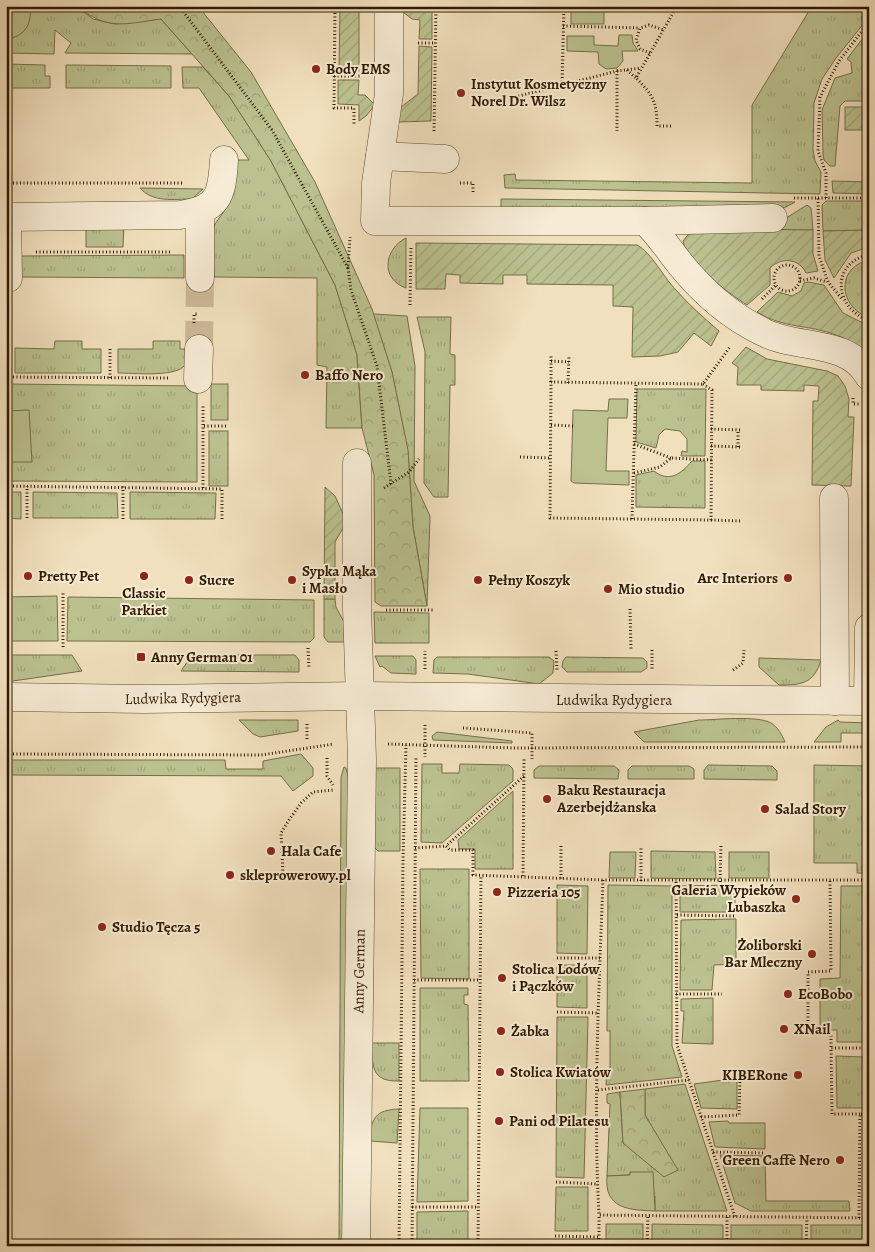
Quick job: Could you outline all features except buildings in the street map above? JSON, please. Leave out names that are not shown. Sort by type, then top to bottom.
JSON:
[{"type":"street","points":[[389,6],[389,94],[380,156],[375,221],[645,221],[773,218]]},
{"type":"street","points":[[380,156],[445,159]]},
{"type":"street","points":[[7,265],[6,217],[180,215],[200,212],[216,200],[224,172]]},
{"type":"street","points":[[200,212],[200,265]]},
{"type":"street","points":[[645,221],[655,230],[691,277],[730,312],[746,323],[778,338],[842,352],[854,358],[869,376]]},
{"type":"street","points":[[196,336],[198,378]]},
{"type":"street","points":[[357,463],[357,610],[360,696]]},
{"type":"street","points":[[834,498],[835,701]]},
{"type":"street","points":[[868,701],[869,628]]},
{"type":"street","name":"Ludwika Rydygiera","points":[[6,697],[144,699],[360,696],[868,701]]},
{"type":"street","name":"Anny German","points":[[356,1246],[362,759],[360,696]]},
{"type":"path","points":[[179,6],[272,130],[348,268]]},
{"type":"path","points":[[335,6],[334,108],[354,108],[354,130]]},
{"type":"path","points":[[409,157],[410,132],[434,132],[436,6]]},
{"type":"path","points":[[562,85],[564,6]]},
{"type":"path","points":[[636,78],[677,6]]},
{"type":"path","points":[[826,198],[826,173],[818,151],[820,97],[839,61],[869,22]]},
{"type":"path","points":[[563,26],[640,28],[649,25],[664,30]]},
{"type":"path","points":[[640,28],[636,40],[640,49],[650,53]]},
{"type":"path","points":[[515,97],[617,72],[642,68]]},
{"type":"path","points":[[626,70],[651,93],[657,111],[657,126],[671,126]]},
{"type":"path","points":[[617,72],[618,131]]},
{"type":"path","points":[[334,76],[363,76]]},
{"type":"path","points":[[6,183],[224,172]]},
{"type":"path","points":[[818,198],[869,198]]},
{"type":"path","points":[[351,229],[348,268],[352,290],[377,366],[391,484]]},
{"type":"path","points":[[869,255],[856,259],[848,266],[842,276],[841,288],[843,300],[849,310],[858,317],[869,321]]},
{"type":"path","points":[[7,265],[200,265]]},
{"type":"path","points":[[799,282],[800,277],[793,266],[784,265],[774,273],[776,286],[782,290],[791,291],[799,282],[814,278],[828,282]]},
{"type":"path","points":[[746,323],[752,308],[776,286]]},
{"type":"path","points":[[196,336],[194,314],[199,314]]},
{"type":"path","points":[[110,349],[110,378]]},
{"type":"path","points":[[551,356],[550,518],[740,521]]},
{"type":"path","points":[[568,382],[569,356]]},
{"type":"path","points":[[703,384],[723,356]]},
{"type":"path","points":[[551,361],[569,362]]},
{"type":"path","points":[[6,377],[203,379],[203,488]]},
{"type":"path","points":[[551,382],[703,384],[712,390],[711,520]]},
{"type":"path","points":[[632,518],[636,383]]},
{"type":"path","points":[[204,426],[228,426]]},
{"type":"path","points":[[550,426],[573,426]]},
{"type":"path","points":[[712,429],[740,430],[740,447],[712,446]]},
{"type":"path","points":[[634,444],[672,458],[712,460]]},
{"type":"path","points":[[520,457],[550,458]]},
{"type":"path","points":[[634,474],[660,467],[672,458]]},
{"type":"path","points":[[357,511],[409,472],[419,460]]},
{"type":"path","points":[[6,486],[123,486],[222,489],[222,519]]},
{"type":"path","points":[[27,486],[27,518]]},
{"type":"path","points":[[123,486],[123,519]]},
{"type":"path","points":[[62,647],[63,592]]},
{"type":"path","points":[[630,609],[631,651]]},
{"type":"path","points":[[357,610],[433,610]]},
{"type":"path","points":[[308,648],[309,672]]},
{"type":"path","points":[[652,650],[652,674]]},
{"type":"path","points":[[425,651],[425,674]]},
{"type":"path","points":[[425,716],[425,757]]},
{"type":"path","points":[[425,726],[435,726]]},
{"type":"path","points":[[454,727],[532,733],[532,759]]},
{"type":"path","points":[[6,754],[261,755],[337,744]]},
{"type":"path","points":[[386,744],[532,747],[869,747]]},
{"type":"path","points":[[399,1246],[406,745]]},
{"type":"path","points":[[412,1246],[416,757]]},
{"type":"path","points":[[523,876],[524,759]]},
{"type":"path","points":[[415,848],[446,846],[524,776]]},
{"type":"path","points":[[283,874],[281,833],[289,820],[301,803],[313,792],[336,790]]},
{"type":"path","points":[[446,846],[450,850],[473,850],[473,875],[482,876],[676,882],[869,880]]},
{"type":"path","points":[[561,846],[561,878]]},
{"type":"path","points":[[641,846],[641,881]]},
{"type":"path","points":[[720,882],[721,846]]},
{"type":"path","points":[[478,1246],[482,876]]},
{"type":"path","points":[[599,1246],[597,1184],[599,1013],[604,880]]},
{"type":"path","points":[[830,881],[831,971],[808,972],[808,1034],[831,1034],[831,1048],[832,1114],[868,1114],[868,1048],[831,1048]]},
{"type":"path","points":[[676,882],[677,1045],[735,1217]]},
{"type":"path","points":[[677,915],[736,916]]},
{"type":"path","points":[[557,958],[600,958]]},
{"type":"path","points":[[414,980],[480,980]]},
{"type":"path","points":[[676,994],[722,994]]},
{"type":"path","points":[[557,1012],[599,1013]]},
{"type":"path","points":[[701,1117],[739,1115],[740,1078]]},
{"type":"path","points":[[598,1090],[689,1080]]},
{"type":"path","points":[[859,1218],[860,1114]]},
{"type":"path","points":[[713,1152],[765,1153]]},
{"type":"path","points":[[556,1182],[597,1184]]},
{"type":"path","points":[[412,1207],[478,1207]]},
{"type":"path","points":[[599,1215],[869,1218]]},
{"type":"path","points":[[647,1246],[648,1216]]},
{"type":"path","points":[[727,1217],[727,1246]]},
{"type":"path","points":[[806,1246],[807,1218]]},
{"type":"path","points":[[555,1236],[598,1237]]},
{"type":"green space","points":[[6,6],[76,6],[93,19],[115,24],[161,19],[192,54],[65,53],[71,43],[55,30],[54,54],[6,53]]},
{"type":"green space","points":[[6,6],[30,8],[30,20],[22,33],[6,39]]},
{"type":"green space","points":[[77,6],[198,6],[251,72],[315,182],[372,309],[392,372],[408,450],[413,527],[427,606],[381,606],[375,602],[374,475],[362,428],[357,355],[335,285],[271,161],[229,96],[161,19],[117,24],[98,19]]},
{"type":"green space","points":[[340,6],[369,6],[365,11],[359,12],[359,71],[339,71]]},
{"type":"green space","points":[[403,6],[432,6],[432,39],[419,39],[420,20],[412,19],[403,12]]},
{"type":"green space","points":[[571,6],[604,6],[604,24],[571,24]]},
{"type":"green space","points":[[812,6],[869,6],[869,17],[836,58],[822,79],[814,103],[813,150],[815,161],[821,172],[820,194],[505,188],[504,175],[515,174],[516,180],[752,183],[752,105]]},
{"type":"green space","points":[[869,30],[869,101],[845,101],[840,106],[835,166],[830,166],[824,160],[823,154],[822,110],[835,78],[852,73],[851,62],[847,59]]},
{"type":"green space","points":[[619,35],[632,35],[633,43],[638,51],[622,51],[623,61],[617,68],[606,69],[599,64],[598,52],[567,51],[567,36],[594,36],[594,45],[618,46]]},
{"type":"green space","points":[[419,46],[432,47],[431,121],[398,122],[401,107],[418,94]]},
{"type":"green space","points":[[6,64],[45,65],[45,76],[50,76],[50,88],[6,88]]},
{"type":"green space","points":[[66,65],[171,66],[171,88],[66,88]]},
{"type":"green space","points":[[182,67],[203,67],[229,96],[271,161],[335,285],[357,355],[362,428],[326,428],[327,367],[317,365],[317,278],[214,277],[212,232],[215,224],[227,207],[234,190],[237,160],[249,160],[199,88],[183,88]]},
{"type":"green space","points":[[338,80],[359,80],[358,95],[365,95],[375,105],[359,121],[359,105],[338,104]]},
{"type":"green space","points":[[845,107],[869,107],[869,130],[845,130]]},
{"type":"green space","points":[[832,181],[869,182],[869,194],[833,193]]},
{"type":"green space","points":[[140,188],[203,189],[192,199],[171,199],[151,196]]},
{"type":"green space","points":[[501,199],[795,202],[784,208],[501,208]]},
{"type":"green space","points":[[826,201],[869,201],[869,230],[823,231],[822,205]]},
{"type":"green space","points":[[807,205],[811,208],[813,230],[767,230]]},
{"type":"green space","points":[[124,225],[123,247],[86,247],[86,226]]},
{"type":"green space","points":[[745,229],[813,230],[813,254],[818,271],[806,273],[799,264],[790,261],[774,264],[770,268],[770,285],[747,305],[720,286],[700,268],[686,250],[683,241],[691,231]]},
{"type":"green space","points":[[869,230],[869,247],[851,253],[834,278],[825,260],[823,231]]},
{"type":"green space","points":[[406,238],[406,288],[392,278],[388,264],[389,256],[393,249]]},
{"type":"green space","points":[[416,243],[637,245],[647,253],[681,296],[719,331],[711,346],[694,333],[678,352],[660,356],[632,357],[633,307],[613,306],[613,285],[527,284],[527,275],[503,275],[503,284],[460,283],[460,275],[446,274],[445,289],[416,289]]},
{"type":"green space","points":[[184,255],[184,278],[19,277],[19,256]]},
{"type":"green space","points":[[869,260],[869,318],[859,313],[852,305],[847,297],[845,288],[846,279],[850,271],[858,264]]},
{"type":"green space","points":[[804,283],[824,285],[843,313],[869,326],[869,356],[840,337],[815,329],[777,321],[757,312],[778,292],[792,296],[801,291]]},
{"type":"green space","points":[[373,314],[407,316],[415,366],[414,481],[430,516],[427,606],[413,527],[408,453],[392,372]]},
{"type":"green space","points":[[417,317],[451,317],[450,354],[455,355],[455,385],[450,385],[448,497],[434,497],[424,483],[425,352]]},
{"type":"green space","points":[[55,341],[82,341],[82,349],[101,349],[101,373],[15,373],[15,348],[54,349]]},
{"type":"green space","points":[[153,341],[180,341],[180,349],[188,349],[188,359],[185,365],[171,372],[118,373],[118,349],[153,349]]},
{"type":"green space","points":[[746,347],[767,359],[827,371],[838,376],[845,386],[849,399],[848,417],[854,417],[851,486],[812,485],[813,401],[818,401],[819,386],[804,385],[804,391],[761,390],[761,385],[737,385],[738,367],[732,363]]},
{"type":"green space","points":[[6,384],[197,386],[197,482],[6,481]]},
{"type":"green space","points":[[211,384],[228,384],[228,420],[211,420]]},
{"type":"green space","points":[[637,389],[706,389],[705,456],[681,456],[682,451],[687,452],[687,439],[680,431],[665,429],[659,435],[656,448],[636,442]]},
{"type":"green space","points":[[609,399],[628,399],[627,418],[608,418],[606,471],[629,471],[629,485],[574,483],[571,481],[573,410],[608,411]]},
{"type":"green space","points":[[29,410],[32,462],[6,462],[6,411]]},
{"type":"green space","points":[[209,431],[228,431],[228,486],[209,486]]},
{"type":"green space","points":[[692,461],[705,461],[705,508],[636,507],[636,475],[654,471],[659,475],[670,477],[684,470]]},
{"type":"green space","points":[[325,487],[335,496],[345,518],[343,528],[335,542],[335,599],[324,599]]},
{"type":"green space","points":[[6,492],[21,492],[21,519],[6,518]]},
{"type":"green space","points":[[33,492],[117,493],[118,518],[33,518]]},
{"type":"green space","points":[[130,492],[216,493],[215,519],[130,519]]},
{"type":"green space","points":[[57,596],[58,641],[6,641],[6,597]]},
{"type":"green space","points":[[68,597],[314,600],[314,638],[310,642],[67,641]]},
{"type":"green space","points":[[324,599],[335,599],[336,607],[345,624],[346,642],[328,642],[324,637]]},
{"type":"green space","points":[[374,612],[429,613],[429,643],[375,643]]},
{"type":"green space","points":[[6,655],[72,655],[82,671],[6,682]]},
{"type":"green space","points":[[192,655],[295,655],[299,660],[299,672],[181,671]]},
{"type":"green space","points":[[375,656],[413,656],[416,660],[416,674],[391,673],[382,666],[380,667]]},
{"type":"green space","points":[[437,657],[549,657],[554,661],[553,673],[539,684],[468,674],[433,673],[434,660]]},
{"type":"green space","points":[[566,657],[643,658],[647,662],[647,668],[641,672],[567,672],[562,667]]},
{"type":"green space","points":[[759,658],[821,660],[815,674],[806,682],[779,685],[759,667]]},
{"type":"green space","points":[[756,719],[765,721],[776,727],[785,742],[644,742],[634,732],[699,720]]},
{"type":"green space","points":[[239,720],[298,720],[298,731],[260,737],[253,734]]},
{"type":"green space","points":[[838,720],[840,722],[869,723],[869,733],[841,733],[841,742],[814,742],[826,727]]},
{"type":"green space","points":[[437,732],[512,741],[512,743],[433,740],[432,736]]},
{"type":"green space","points":[[301,754],[313,768],[313,776],[293,791],[281,776],[6,775],[6,760],[225,760],[226,769],[263,769],[263,761]]},
{"type":"green space","points":[[422,764],[442,764],[442,773],[459,773],[460,764],[509,765],[513,769],[513,781],[442,843],[421,842]]},
{"type":"green space","points":[[708,765],[772,766],[777,771],[777,780],[704,779],[704,770]]},
{"type":"green space","points":[[814,765],[869,766],[869,873],[857,873],[857,863],[814,863]]},
{"type":"green space","points":[[539,766],[614,766],[619,770],[618,779],[534,778],[534,770]]},
{"type":"green space","points":[[632,766],[689,766],[694,769],[694,779],[628,779],[628,770]]},
{"type":"green space","points":[[344,767],[348,776],[346,1246],[339,1246],[341,777]]},
{"type":"green space","points":[[374,768],[400,768],[400,851],[378,851],[374,847]]},
{"type":"green space","points":[[513,791],[513,869],[475,869],[475,849],[459,849],[458,840]]},
{"type":"green space","points":[[651,851],[715,852],[716,879],[651,878]]},
{"type":"green space","points":[[610,852],[636,852],[635,878],[609,878]]},
{"type":"green space","points":[[729,852],[769,852],[769,878],[729,878]]},
{"type":"green space","points":[[420,869],[469,869],[469,979],[421,978]]},
{"type":"green space","points":[[557,885],[588,886],[587,954],[557,953]]},
{"type":"green space","points":[[608,885],[672,886],[672,1046],[682,1077],[606,1085],[607,1069],[610,1068],[610,1031],[607,1031]]},
{"type":"green space","points":[[735,885],[735,912],[680,912],[680,886]]},
{"type":"green space","points":[[841,886],[869,886],[869,1042],[837,1042],[837,1030],[820,1030],[820,979],[840,978]]},
{"type":"green space","points":[[736,919],[736,964],[714,965],[712,990],[680,990],[681,920]]},
{"type":"green space","points":[[557,965],[587,965],[587,1008],[557,1007]]},
{"type":"green space","points":[[420,988],[468,988],[468,995],[464,995],[464,1004],[468,1005],[469,1081],[420,1081]]},
{"type":"green space","points":[[713,998],[713,1044],[682,1043],[684,1011],[681,1011],[681,999]]},
{"type":"green space","points":[[557,1017],[588,1017],[584,1178],[556,1177]]},
{"type":"green space","points":[[372,1043],[399,1043],[399,1081],[383,1079],[375,1071],[372,1058]]},
{"type":"green space","points":[[836,1056],[863,1057],[864,1108],[837,1108]]},
{"type":"green space","points":[[737,1078],[737,1109],[701,1108],[694,1084]]},
{"type":"green space","points":[[685,1084],[727,1211],[655,1211],[655,1196],[630,1173],[630,1175],[607,1176],[610,1104],[607,1103],[607,1094],[620,1092],[623,1143],[651,1125],[645,1115],[645,1089]]},
{"type":"green space","points":[[645,1089],[645,1115],[678,1170],[664,1177],[623,1143],[620,1092]]},
{"type":"green space","points":[[420,1108],[468,1108],[468,1201],[417,1202]]},
{"type":"green space","points":[[399,1109],[397,1143],[370,1141],[373,1121],[376,1117],[384,1111]]},
{"type":"green space","points":[[728,1121],[729,1123],[765,1123],[765,1149],[715,1147],[709,1122]]},
{"type":"green space","points":[[720,1155],[765,1156],[766,1201],[849,1201],[850,1211],[751,1211],[735,1203]]},
{"type":"green space","points":[[630,1172],[653,1172],[655,1211],[636,1210],[620,1206],[610,1195],[607,1187],[607,1176],[630,1175]]},
{"type":"green space","points":[[556,1187],[588,1187],[588,1231],[555,1231]]},
{"type":"green space","points":[[468,1211],[468,1246],[417,1246],[417,1212]]},
{"type":"green space","points":[[606,1224],[643,1224],[643,1246],[606,1246]]},
{"type":"green space","points":[[652,1224],[723,1225],[723,1246],[652,1246]]},
{"type":"green space","points":[[731,1225],[802,1225],[802,1246],[731,1246]]},
{"type":"green space","points":[[811,1225],[869,1225],[869,1246],[811,1246]]},
{"type":"tunnel","points":[[199,349],[200,278]]},
{"type":"place","name":"Body EMS","points":[[316,69]]},
{"type":"place","name":"Instytut Kosmetyczny Norel Dr. Wilsz","points":[[461,93]]},
{"type":"place","name":"Baffo Nero","points":[[305,375]]},
{"type":"place","name":"Pretty Pet","points":[[28,576]]},
{"type":"place","name":"Classic Parkiet","points":[[144,576]]},
{"type":"place","name":"Arc Interiors","points":[[788,578]]},
{"type":"place","name":"Sucre","points":[[189,580]]},
{"type":"place","name":"Sypka Mąka i Masło","points":[[292,580]]},
{"type":"place","name":"Pełny Koszyk","points":[[478,580]]},
{"type":"place","name":"Mio studio","points":[[608,589]]},
{"type":"place","name":"Anny German 01","points":[[141,657]]},
{"type":"place","name":"Baku Restauracja Azerbejdżanska","points":[[547,799]]},
{"type":"place","name":"Salad Story","points":[[765,809]]},
{"type":"place","name":"Hala Cafe","points":[[271,851]]},
{"type":"place","name":"skleprowerowy.pl","points":[[230,875]]},
{"type":"place","name":"Pizzeria 105","points":[[497,892]]},
{"type":"place","name":"Galeria Wypieków Lubaszka","points":[[796,899]]},
{"type":"place","name":"Studio Tęcza 5","points":[[102,927]]},
{"type":"place","name":"Żoliborski Bar Mleczny","points":[[812,954]]},
{"type":"place","name":"Stolica Lodów i Pączków","points":[[502,978]]},
{"type":"place","name":"EcoBobo","points":[[788,994]]},
{"type":"place","name":"XNail","points":[[784,1029]]},
{"type":"place","name":"Żabka","points":[[501,1031]]},
{"type":"place","name":"Stolica Kwiatów","points":[[500,1072]]},
{"type":"place","name":"KIBERone","points":[[798,1075]]},
{"type":"place","name":"Pani od Pilatesu","points":[[499,1121]]},
{"type":"place","name":"Green Caffè Nero","points":[[840,1160]]}]
